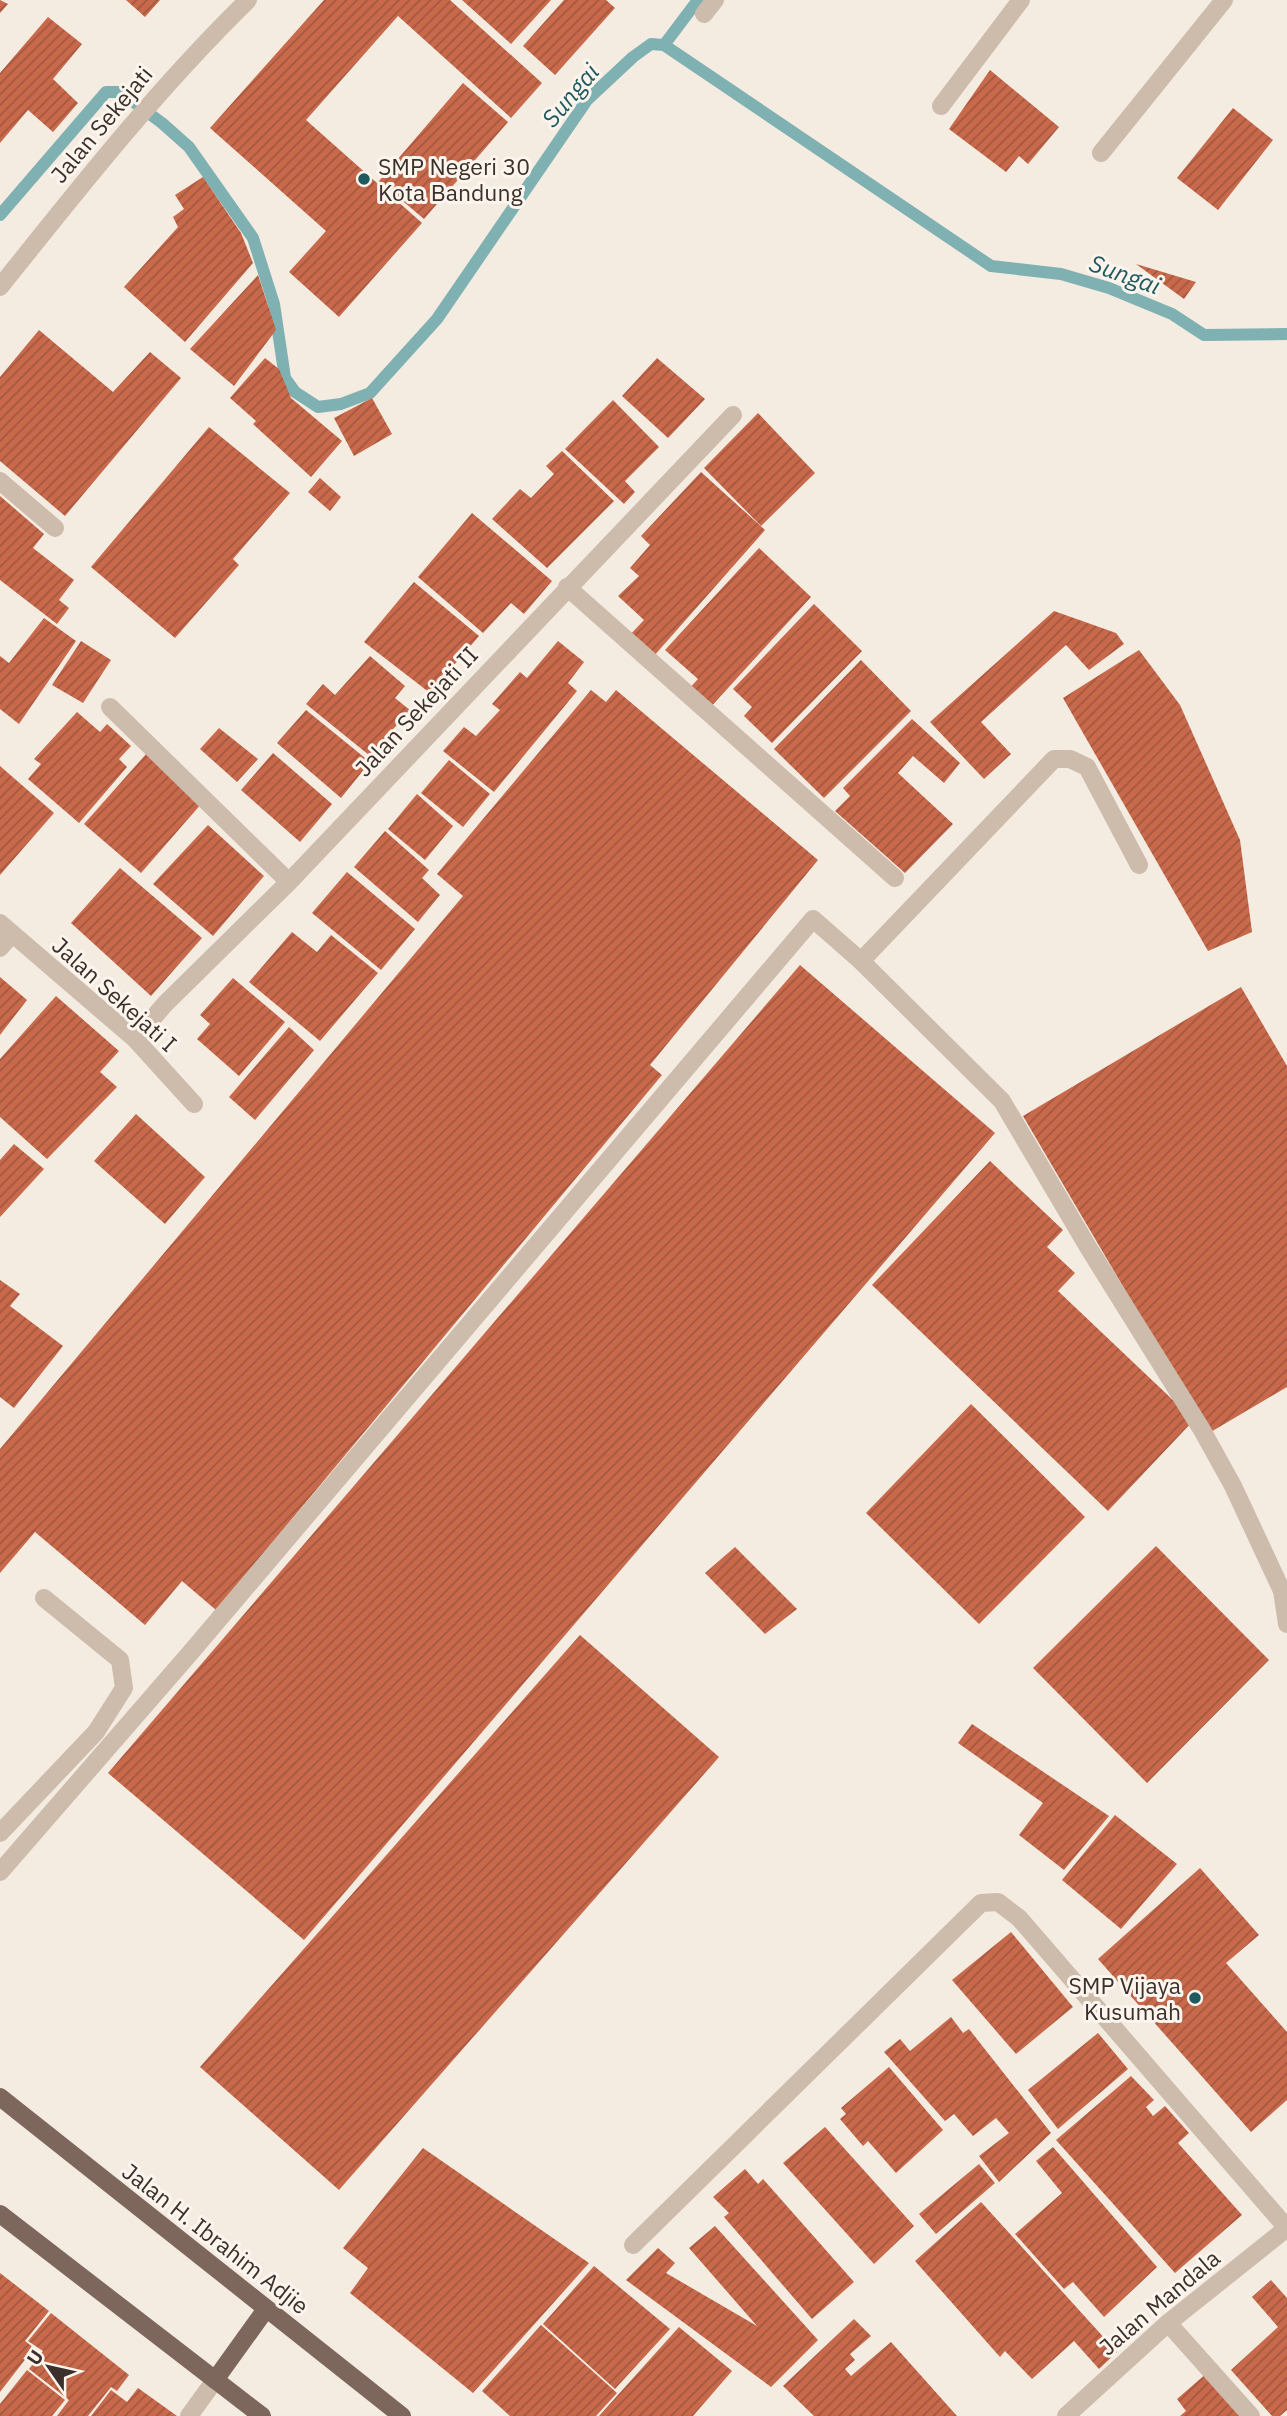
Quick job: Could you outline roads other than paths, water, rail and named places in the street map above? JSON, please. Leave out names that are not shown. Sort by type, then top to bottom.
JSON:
[{"type":"main road","name":"Jalan H. Ibrahim Adjie","points":[[0,2097],[402,2416]]},
{"type":"main road","points":[[0,2214],[262,2416]]},
{"type":"main road","points":[[215,2380],[266,2309]]},
{"type":"street","points":[[941,106],[1021,0]]},
{"type":"street","points":[[1101,153],[1224,0]]},
{"type":"street","name":"Jalan Sekejati","points":[[0,288],[121,135],[239,3]]},
{"type":"street","name":"Jalan Sekejati II","points":[[135,1039],[165,1004],[289,882],[733,415]]},
{"type":"street","points":[[0,481],[55,528]]},
{"type":"street","points":[[567,587],[895,878]]},
{"type":"street","points":[[110,707],[289,882]]},
{"type":"street","points":[[861,961],[1054,760],[1070,759],[1087,767],[1139,865]]},
{"type":"street","points":[[0,1872],[191,1652],[813,919],[861,961],[1002,1101],[1221,1464],[1282,1591],[1287,1623]]},
{"type":"street","points":[[0,948],[6,929]]},
{"type":"street","name":"Jalan Sekejati I","points":[[6,929],[135,1039],[194,1104]]},
{"type":"street","points":[[0,1833],[96,1732],[124,1688],[120,1660],[44,1598]]},
{"type":"street","points":[[633,2245],[981,1903],[989,1900],[1005,1905],[1019,1918],[1287,2228]]},
{"type":"street","name":"Jalan Mandala","points":[[1066,2416],[1168,2323],[1287,2228]]},
{"type":"street","points":[[1168,2323],[1251,2416]]},
{"type":"street","points":[[189,2416],[215,2380]]},
{"type":"waterway","points":[[664,45],[698,0]]},
{"type":"waterway","name":"Sungai","points":[[0,215],[106,92],[120,92],[189,147],[253,238],[274,304],[285,378],[295,392],[318,407],[341,404],[370,393],[437,319],[587,100],[651,44],[664,45],[991,266],[1061,274],[1109,288],[1172,314],[1204,335],[1287,334]]},
{"type":"place","name":"SMP Negeri 30 Kota Bandung","points":[[364,179]]},
{"type":"place","name":"SMP Vijaya Kusumah","points":[[1195,1998]]}]
